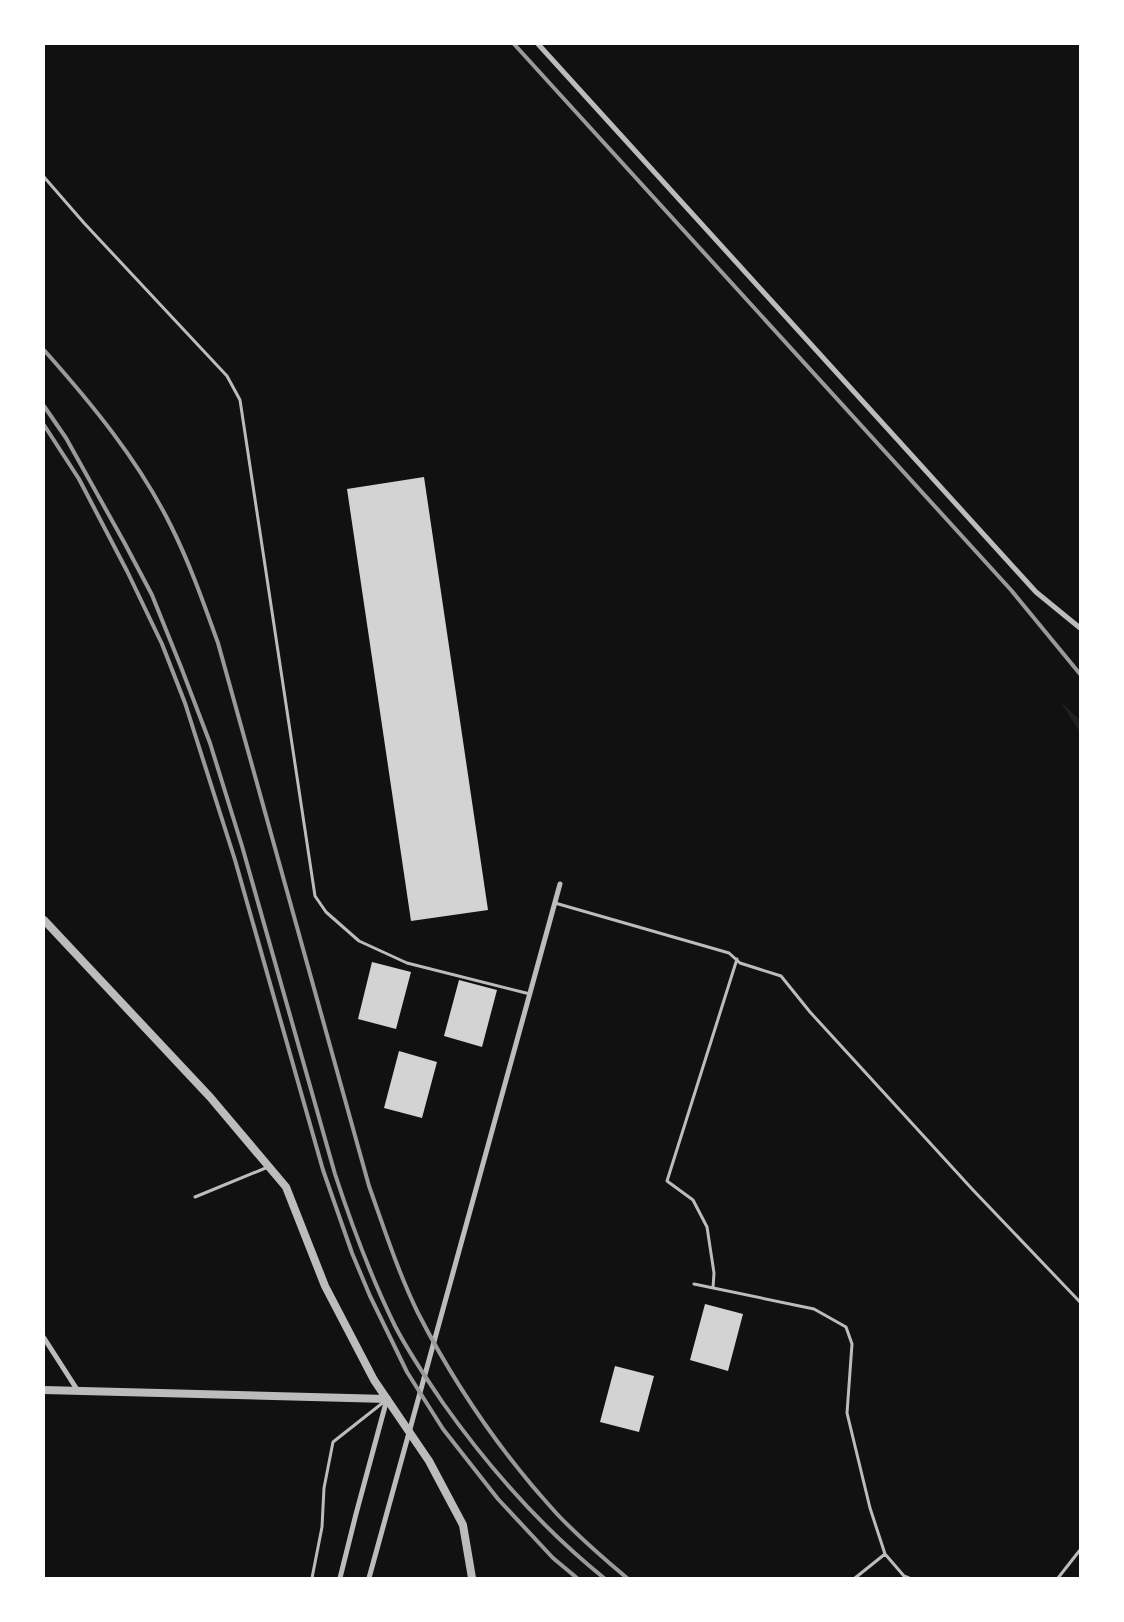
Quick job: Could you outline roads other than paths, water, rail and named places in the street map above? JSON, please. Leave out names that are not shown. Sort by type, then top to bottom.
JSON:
[{"type":"street","points":[[538,44],[1036,592],[1080,628]]},
{"type":"street","points":[[369,1578],[560,884]]},
{"type":"street","points":[[44,920],[210,1097],[286,1187],[325,1286],[374,1380],[429,1461],[463,1525],[472,1578]]},
{"type":"street","points":[[44,1338],[78,1391]]},
{"type":"street","points":[[44,1390],[387,1399]]},
{"type":"street","points":[[340,1578],[387,1399]]},
{"type":"lane","points":[[44,177],[84,223],[227,376],[240,400],[315,896],[326,912],[359,941],[407,963],[530,994]]},
{"type":"lane","points":[[555,903],[729,952],[740,963],[781,976],[810,1012],[973,1190],[1080,1302]]},
{"type":"lane","points":[[713,1288],[714,1273],[707,1227],[692,1200],[667,1181],[736,960]]},
{"type":"lane","points":[[194,1197],[269,1166]]},
{"type":"lane","points":[[694,1284],[814,1309],[846,1327],[852,1344],[847,1413],[870,1508],[885,1554],[904,1576],[909,1578]]},
{"type":"lane","points":[[312,1578],[322,1527],[324,1488],[333,1442],[387,1399]]},
{"type":"lane","points":[[1058,1578],[1080,1550]]},
{"type":"lane","points":[[855,1578],[885,1554]]},
{"type":"railway","points":[[514,44],[1011,590],[1080,674]]},
{"type":"railway","points":[[44,350],[97,412],[144,479],[171,526],[196,584],[218,643],[369,1186],[398,1266],[418,1313],[464,1392],[517,1467],[565,1523],[627,1578]]},
{"type":"railway","points":[[44,406],[66,438],[152,595],[210,743],[242,846],[335,1174],[362,1251],[395,1326],[443,1403],[498,1474],[559,1539],[604,1578]]},
{"type":"railway","points":[[44,425],[79,479],[127,571],[162,644],[185,703],[235,860],[323,1170],[352,1253],[370,1296],[407,1372],[443,1429],[498,1499],[553,1558],[577,1578]]}]
